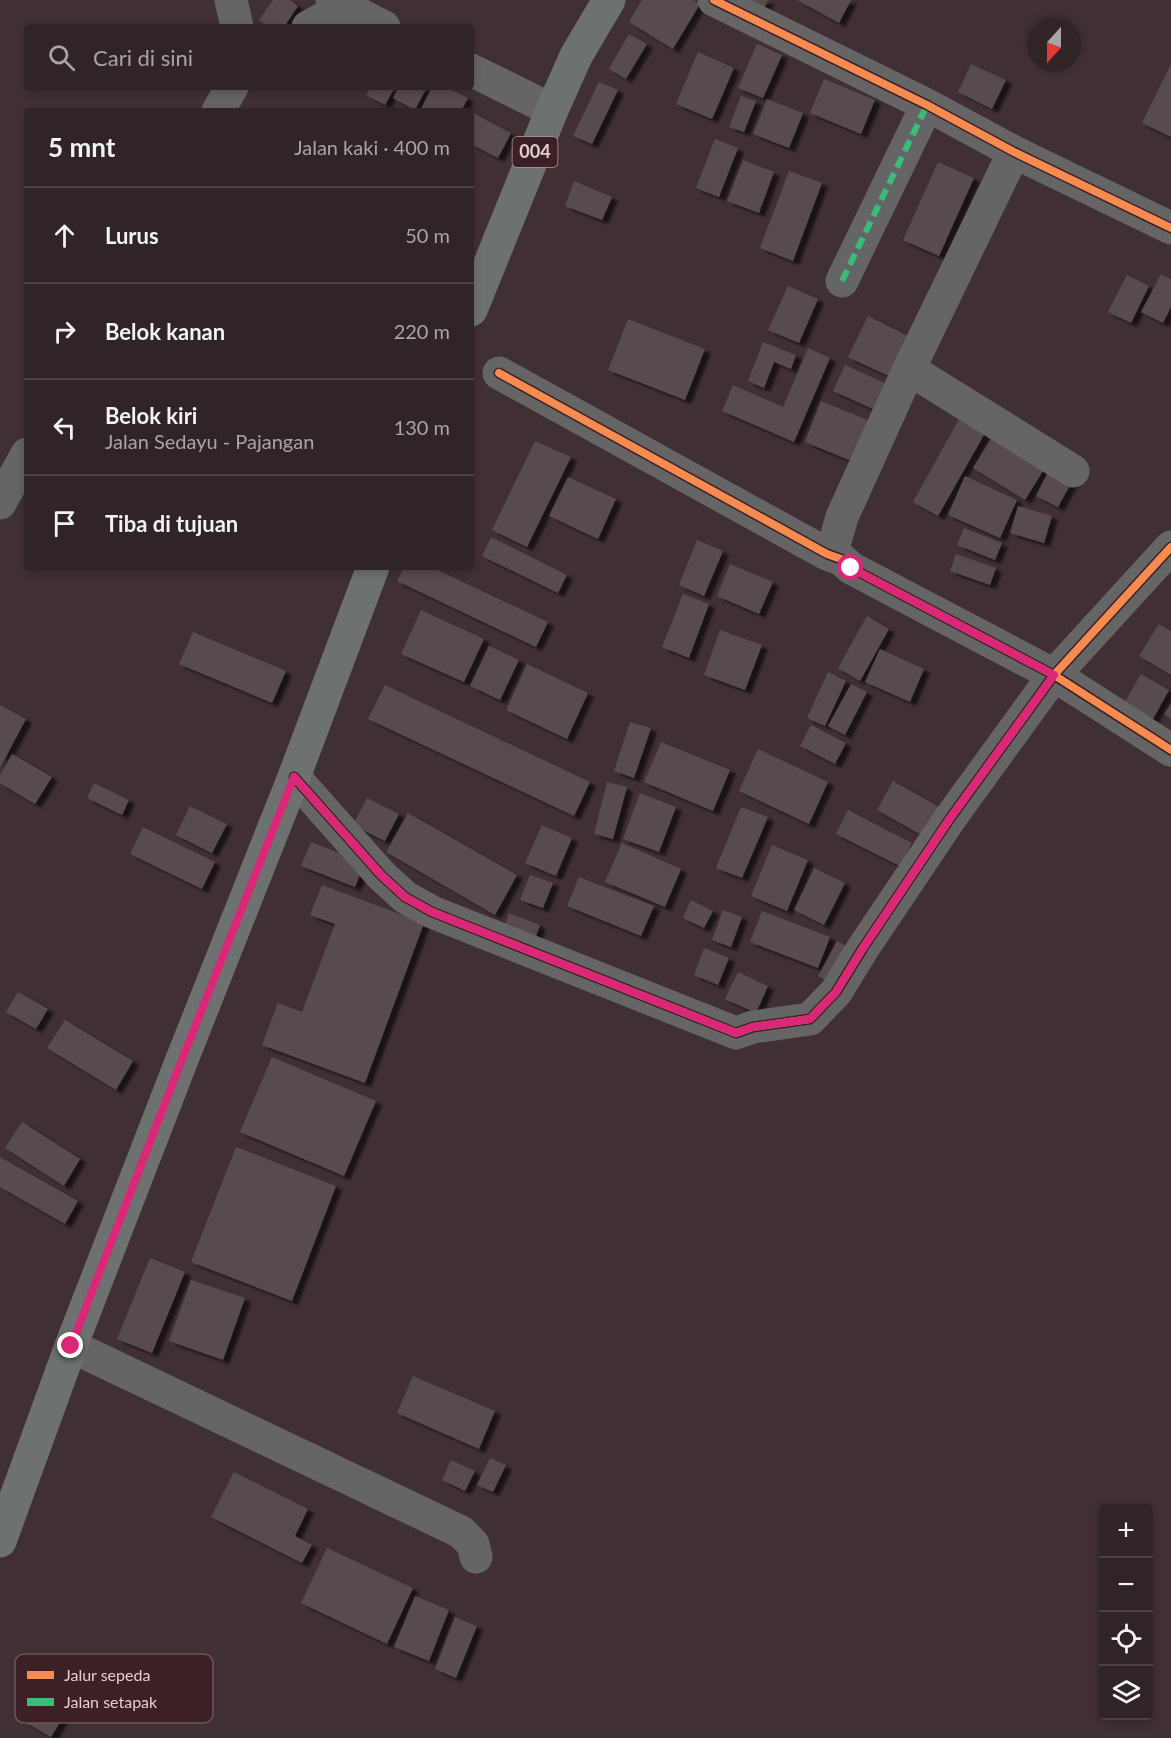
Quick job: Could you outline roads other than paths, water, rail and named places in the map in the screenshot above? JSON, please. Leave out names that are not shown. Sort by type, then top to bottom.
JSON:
[{"type":"main road","name":"004","points":[[474,303],[552,110],[576,57],[609,0]]},
{"type":"main road","points":[[0,1541],[71,1346],[294,777],[372,570]]},
{"type":"street","points":[[231,0],[236,24]]},
{"type":"street","points":[[714,0],[927,105],[1014,152],[1171,228]]},
{"type":"street","points":[[312,24],[338,4],[378,24]]},
{"type":"street","points":[[474,71],[552,110]]},
{"type":"street","points":[[220,108],[230,90]]},
{"type":"street","points":[[842,281],[927,105]]},
{"type":"street","points":[[827,554],[909,369],[1014,152]]},
{"type":"street","points":[[909,369],[1073,471]]},
{"type":"street","points":[[499,373],[827,554],[841,559],[851,568],[1054,675],[1171,750]]},
{"type":"street","points":[[0,503],[24,459]]},
{"type":"street","points":[[294,777],[381,875],[405,897],[432,912],[736,1033],[753,1027],[810,1019],[836,992],[951,817],[1054,675],[1171,547]]},
{"type":"street","points":[[71,1346],[461,1532],[473,1544],[476,1557]]}]
